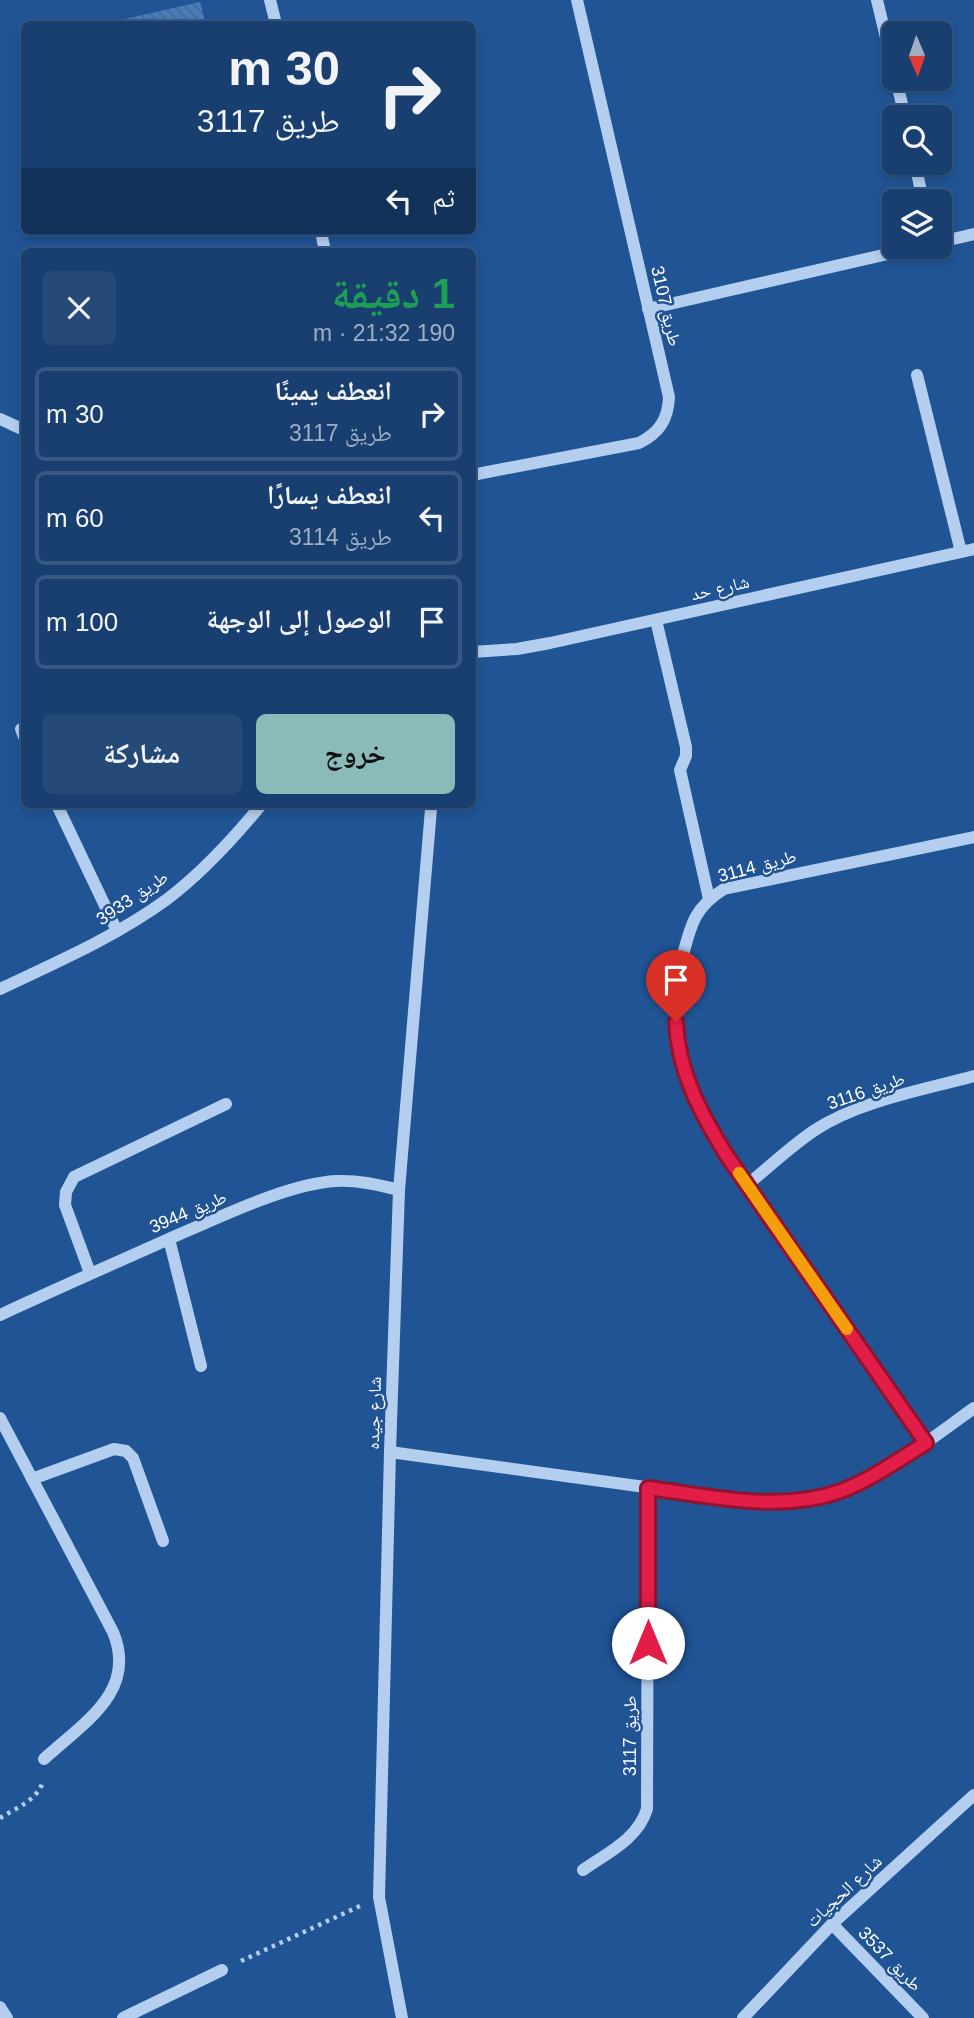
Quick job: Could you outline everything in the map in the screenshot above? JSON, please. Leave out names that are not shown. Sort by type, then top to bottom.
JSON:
[{"type":"street","points":[[270,0],[275,21]]},
{"type":"street","name":"طريق 3107","points":[[476,474],[639,443],[659,430],[665,420],[669,397],[577,0]]},
{"type":"street","points":[[877,0],[882,21]]},
{"type":"street","points":[[952,239],[974,234]]},
{"type":"street","points":[[648,309],[882,255]]},
{"type":"street","points":[[917,375],[961,552]]},
{"type":"street","points":[[0,419],[21,429]]},
{"type":"street","name":"شارع حد","points":[[476,652],[550,643],[974,549]]},
{"type":"street","points":[[656,620],[686,747],[686,756],[680,771],[709,899]]},
{"type":"street","points":[[58,808],[117,931]]},
{"type":"street","name":"طريق 3933","points":[[0,989],[98,943],[167,899],[228,845],[259,808]]},
{"type":"street","name":"شارع جيده","points":[[402,2018],[379,1897],[390,1452],[400,1190],[431,809]]},
{"type":"street","name":"طريق 3114","points":[[926,1443],[708,1125],[691,1093],[682,1065],[675,1008],[677,978],[691,925],[698,911],[724,889],[974,837]]},
{"type":"street","name":"طريق 3116","points":[[747,1185],[796,1144],[836,1118],[858,1109],[974,1076]]},
{"type":"street","points":[[90,1273],[65,1205],[66,1192],[74,1177],[226,1104]]},
{"type":"street","name":"طريق 3944","points":[[0,1315],[221,1217],[313,1184],[362,1182],[400,1190]]},
{"type":"street","points":[[169,1239],[201,1366]]},
{"type":"street","points":[[390,1452],[773,1503],[807,1499],[839,1491],[870,1478],[926,1443],[974,1408]]},
{"type":"street","points":[[0,1418],[113,1632],[120,1660],[119,1674],[107,1700],[44,1759]]},
{"type":"street","points":[[32,1479],[114,1450],[126,1451],[133,1458],[163,1541]]},
{"type":"street","name":"طريق 3117","points":[[583,1870],[632,1836],[639,1828],[647,1809],[648,1488]]},
{"type":"street","name":"شارع الحجيات","points":[[743,2018],[832,1924],[974,1794]]},
{"type":"street","name":"طريق 3537","points":[[832,1924],[923,2018]]},
{"type":"street","points":[[123,2018],[222,1970]]},
{"type":"street","points":[[0,2007],[7,2018]]},
{"type":"path","points":[[0,1818],[34,1797],[41,1789],[44,1759]]},
{"type":"path","points":[[222,1970],[379,1897]]},
{"type":"building","points":[[200,2],[205,21],[116,21]]},
{"type":"slow traffic","points":[[739,1173],[847,1329]]},
{"type":"route","points":[[648,1643],[648,1488],[773,1503],[807,1499],[839,1491],[870,1478],[926,1443],[708,1125],[691,1093],[682,1065],[676,1022]]}]
